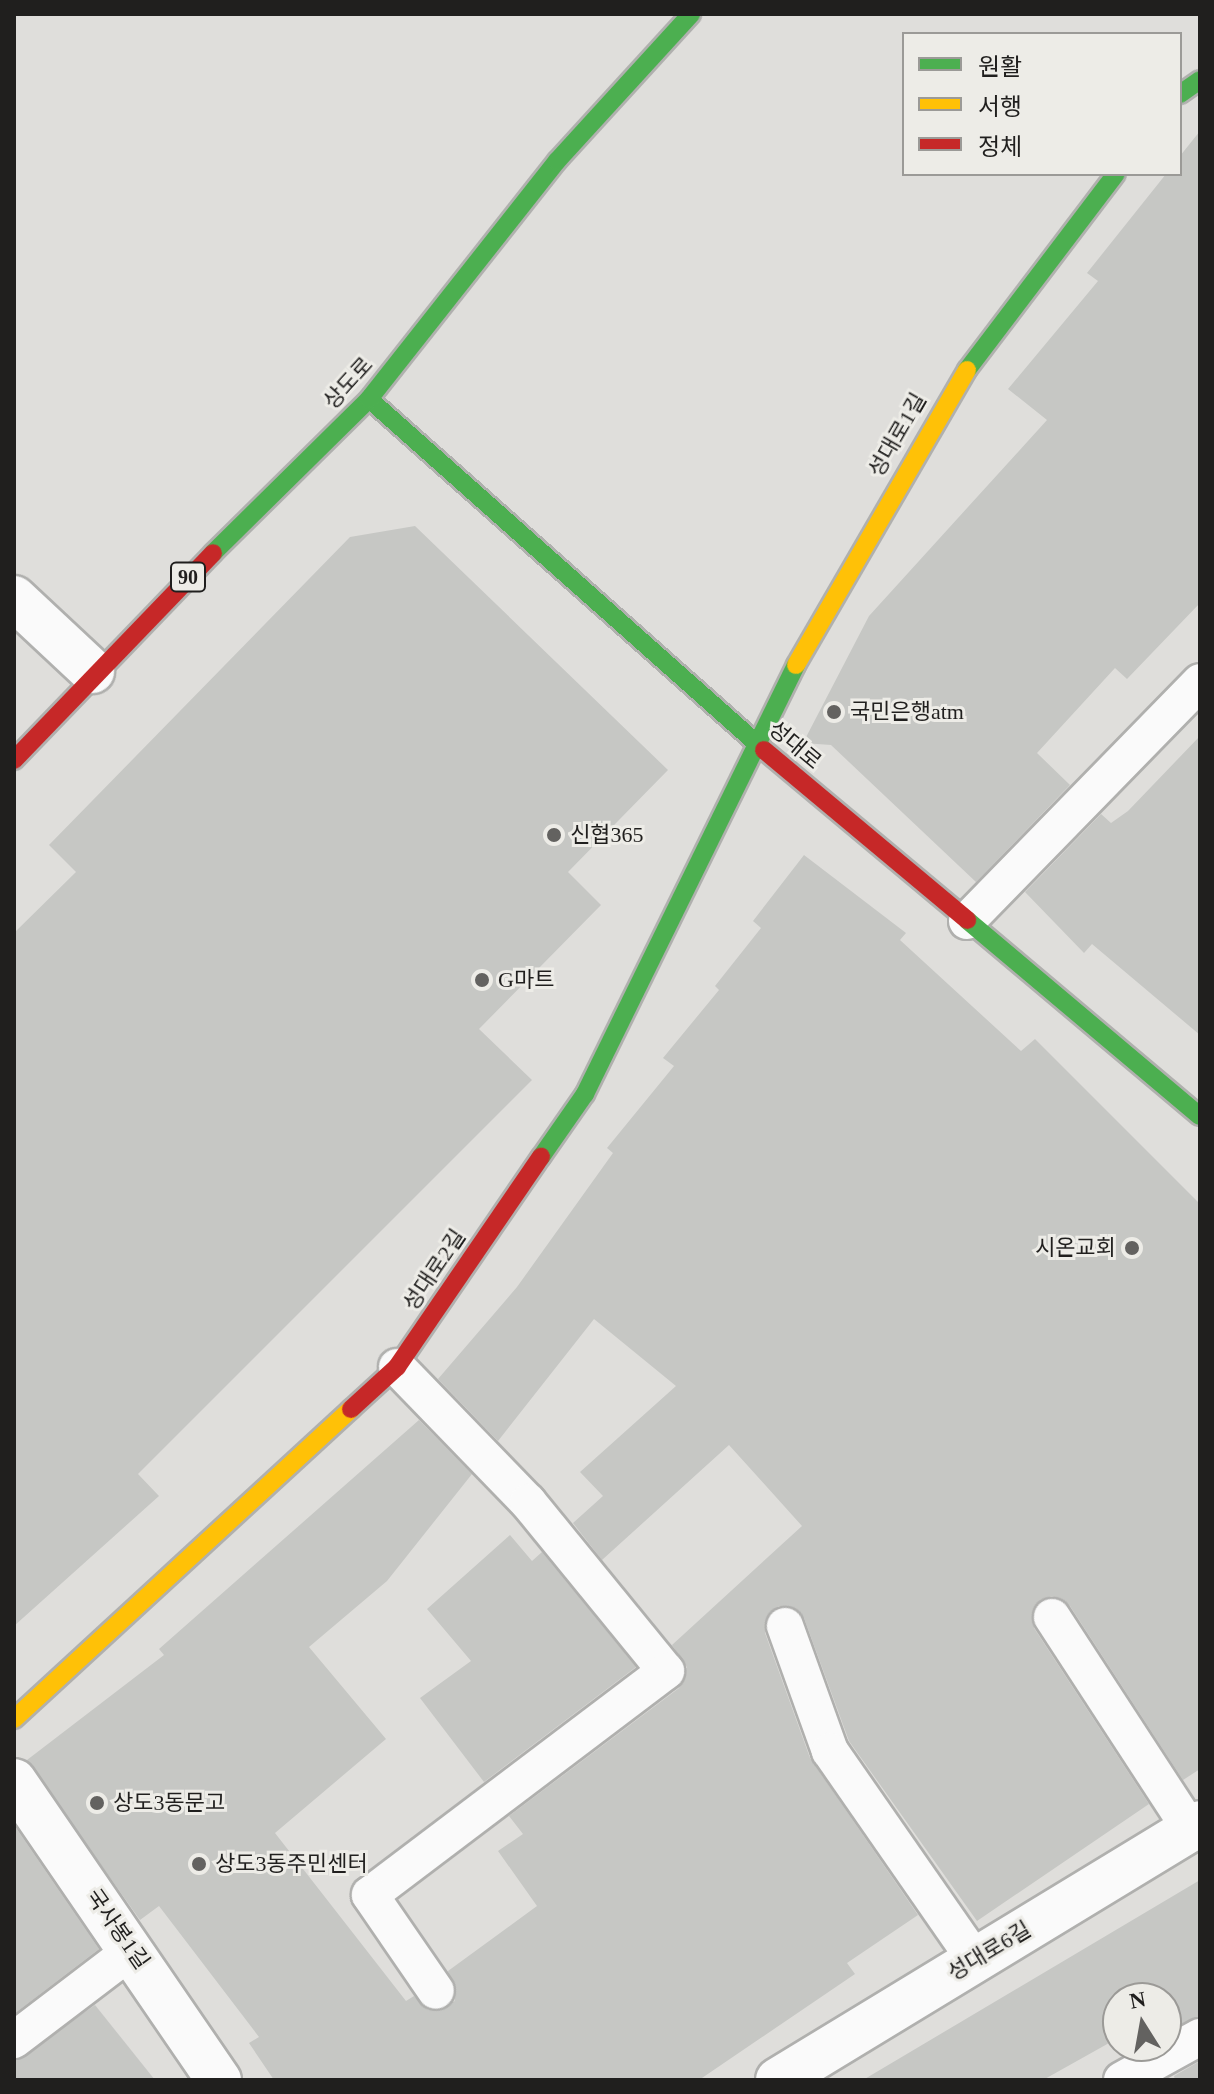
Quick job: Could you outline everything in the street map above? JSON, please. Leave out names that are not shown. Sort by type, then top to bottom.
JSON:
[{"type":"street","points":[[641,72],[664,14]]},
{"type":"street","name":"상도로","points":[[14,760],[92,671],[369,399],[557,161],[691,14]]},
{"type":"street","points":[[1182,93],[1200,80]]},
{"type":"street","name":"성대로1길","points":[[753,741],[940,406],[1114,176]]},
{"type":"street","name":"성대로","points":[[369,399],[753,741],[1200,1116]]},
{"type":"street","points":[[14,598],[92,671]]},
{"type":"street","name":"성대로2길","points":[[15,1717],[397,1367],[585,1094],[753,741]]},
{"type":"street","name":"국사봉1길","points":[[14,1781],[219,2080]]},
{"type":"street","name":"성대로6길","points":[[778,2080],[1195,1826]]},
{"type":"lane","points":[[967,921],[1200,682]]},
{"type":"lane","points":[[397,1367],[528,1502],[666,1671],[370,1895],[436,1991]]},
{"type":"lane","points":[[1052,1617],[1195,1826]]},
{"type":"lane","points":[[785,1626],[830,1751],[975,1960]]},
{"type":"lane","points":[[14,2040],[132,1950]]},
{"type":"lane","points":[[1122,2080],[1200,2037]]},
{"type":"building","points":[[1200,131],[1200,603],[1127,679],[1115,668],[1037,753],[1070,785],[976,882],[831,745],[803,743],[869,616],[1047,420],[1008,389],[1098,281],[1087,273],[1164,176],[1182,176],[1182,154]]},
{"type":"building","points":[[415,526],[668,770],[568,872],[601,905],[479,1029],[532,1080],[138,1474],[159,1496],[14,1626],[14,933],[76,872],[49,845],[350,537]]},
{"type":"building","points":[[1200,736],[1200,1035],[1092,944],[1084,953],[1025,892],[1101,814],[1111,823],[1128,811]]},
{"type":"building","points":[[804,855],[906,933],[900,940],[1021,1051],[1035,1039],[1200,1204],[1200,1769],[1183,1780],[1070,1606],[1052,1596],[1040,1600],[1034,1628],[1149,1804],[977,1921],[849,1741],[804,1618],[779,1606],[769,1613],[765,1633],[810,1758],[918,1915],[847,1963],[855,1974],[699,2080],[274,2080],[249,2043],[259,2037],[159,1906],[140,1920],[27,1760],[164,1655],[159,1649],[419,1420],[472,1474],[387,1581],[309,1647],[386,1739],[275,1833],[406,2001],[414,1996],[428,2010],[455,2001],[448,1971],[537,1906],[498,1851],[523,1834],[509,1816],[679,1688],[687,1667],[672,1645],[802,1526],[729,1445],[602,1560],[573,1523],[603,1496],[580,1472],[676,1386],[594,1319],[498,1441],[438,1379],[517,1287],[613,1153],[607,1148],[674,1066],[663,1058],[719,990],[715,986],[761,928],[753,921]]},
{"type":"building","points":[[510,1535],[532,1561],[542,1552],[636,1667],[484,1782],[420,1698],[471,1661],[427,1609]]},
{"type":"building","points":[[14,1825],[99,1949],[14,2014]]},
{"type":"building","points":[[1200,1880],[1200,2016],[1182,2024],[1182,1982],[1102,1982],[1102,2047],[1043,2080],[863,2080]]},
{"type":"building","points":[[95,2005],[155,2080],[14,2080],[14,2061]]},
{"type":"building","points":[[1200,2061],[1200,2080],[1175,2080],[1174,2076]]},
{"type":"traffic: fast","points":[[213,553],[369,399],[557,161],[691,14]]},
{"type":"traffic: fast","points":[[1182,93],[1200,80]]},
{"type":"traffic: fast","points":[[967,370],[1114,176]]},
{"type":"traffic: fast","points":[[369,399],[764,750]]},
{"type":"traffic: fast","points":[[541,1157],[585,1094],[796,665]]},
{"type":"traffic: fast","points":[[967,920],[1200,1116]]},
{"type":"traffic: slow","points":[[796,665],[967,370]]},
{"type":"traffic: slow","points":[[14,1719],[351,1409]]},
{"type":"traffic: jam","points":[[14,760],[213,553]]},
{"type":"traffic: jam","points":[[764,750],[967,920]]},
{"type":"traffic: jam","points":[[351,1409],[397,1367],[541,1157]]},
{"type":"place","name":"국민은행atm","points":[[834,712]]},
{"type":"place","name":"신협365","points":[[554,835]]},
{"type":"place","name":"G마트","points":[[482,980]]},
{"type":"place","name":"시온교회","points":[[1132,1248]]},
{"type":"place","name":"상도3동문고","points":[[97,1803]]},
{"type":"place","name":"상도3동주민센터","points":[[199,1864]]}]
